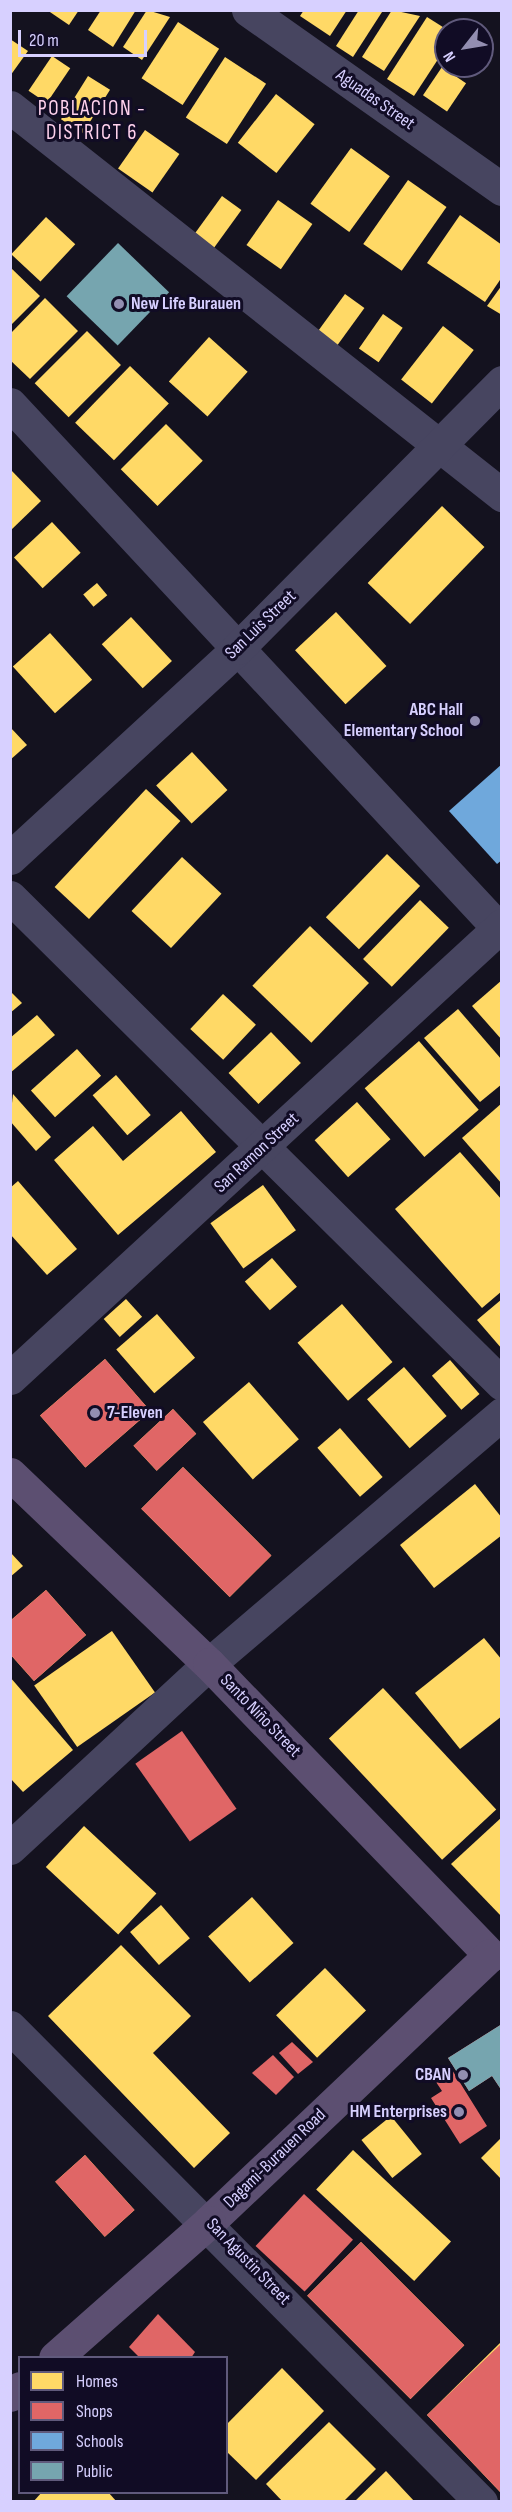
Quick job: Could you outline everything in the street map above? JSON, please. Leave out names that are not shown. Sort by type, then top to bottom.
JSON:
[{"type":"main road","name":"Santo Niño Street","points":[[10,1474],[209,1664],[496,1960]]},
{"type":"main road","name":"Dagami-Burauen Road","points":[[57,2356],[209,2222],[496,1960]]},
{"type":"street","name":"Aguadas Street","points":[[248,10],[501,189]]},
{"type":"street","points":[[10,107],[443,446],[501,495]]},
{"type":"street","name":"San Luis Street","points":[[10,858],[238,648],[443,446],[501,382]]},
{"type":"street","points":[[10,404],[500,929]]},
{"type":"street","points":[[10,897],[261,1150],[501,1384]]},
{"type":"street","name":"San Ramon Street","points":[[10,1378],[500,929]]},
{"type":"street","points":[[10,1848],[209,1664],[501,1414]]},
{"type":"street","name":"San Agustin Street","points":[[10,2027],[209,2222],[481,2502]]},
{"type":"building: Homes","points":[[47,10],[79,10],[69,25]]},
{"type":"building: Homes","points":[[101,10],[136,10],[113,47],[88,30]]},
{"type":"building: Homes","points":[[147,10],[170,17],[142,60],[123,47]]},
{"type":"building: Homes","points":[[304,10],[347,10],[330,36],[300,16]]},
{"type":"building: Homes","points":[[359,10],[382,12],[353,57],[336,46]]},
{"type":"building: Homes","points":[[392,10],[420,16],[384,71],[362,57]]},
{"type":"building: Homes","points":[[427,17],[434,21],[434,65],[414,96],[387,79]]},
{"type":"building: Homes","points":[[178,22],[219,49],[183,105],[142,78]]},
{"type":"building: Homes","points":[[10,39],[28,51],[10,76]]},
{"type":"building: Homes","points":[[52,56],[70,68],[47,103],[29,91]]},
{"type":"building: Homes","points":[[225,57],[266,84],[227,144],[186,117]]},
{"type":"building: Homes","points":[[88,76],[110,90],[83,133],[61,119]]},
{"type":"building: Homes","points":[[435,78],[458,78],[466,83],[447,111],[423,95]]},
{"type":"building: Homes","points":[[276,94],[315,124],[276,173],[238,143]]},
{"type":"building: Homes","points":[[145,130],[179,154],[152,193],[118,169]]},
{"type":"building: Homes","points":[[351,148],[390,176],[349,232],[310,204]]},
{"type":"building: Homes","points":[[408,180],[447,207],[402,271],[363,244]]},
{"type":"building: Homes","points":[[222,196],[241,210],[213,250],[193,236]]},
{"type":"building: Homes","points":[[278,200],[312,224],[281,269],[246,245]]},
{"type":"building: Homes","points":[[460,215],[502,245],[502,277],[485,302],[427,263]]},
{"type":"building: Homes","points":[[46,217],[75,244],[40,282],[11,254]]},
{"type":"building: Homes","points":[[10,267],[40,296],[10,326]]},
{"type":"building: Homes","points":[[502,285],[502,315],[487,306]]},
{"type":"building: Homes","points":[[345,294],[364,308],[332,353],[313,338]]},
{"type":"building: Homes","points":[[45,298],[78,331],[30,379],[10,360],[10,334]]},
{"type":"building: Homes","points":[[383,314],[403,328],[379,362],[359,348]]},
{"type":"building: Homes","points":[[443,326],[474,350],[432,404],[401,380]]},
{"type":"building: Homes","points":[[87,331],[121,365],[69,417],[35,383]]},
{"type":"building: Homes","points":[[209,337],[248,372],[207,416],[169,382]]},
{"type":"building: Homes","points":[[130,366],[169,404],[114,460],[75,423]]},
{"type":"building: Homes","points":[[166,424],[203,461],[158,506],[121,469]]},
{"type":"building: Homes","points":[[10,469],[41,501],[10,531]]},
{"type":"building: Homes","points":[[442,506],[484,547],[410,624],[368,583]]},
{"type":"building: Homes","points":[[52,522],[81,553],[43,588],[14,557]]},
{"type":"building: Homes","points":[[97,583],[107,595],[93,607],[83,595]]},
{"type":"building: Homes","points":[[336,612],[386,666],[346,704],[295,650]]},
{"type":"building: Homes","points":[[131,617],[172,661],[143,688],[102,644]]},
{"type":"building: Homes","points":[[50,633],[92,680],[55,713],[13,666]]},
{"type":"building: Homes","points":[[10,727],[27,745],[10,760]]},
{"type":"building: Homes","points":[[192,752],[227,790],[192,823],[156,785]]},
{"type":"building: Homes","points":[[146,789],[180,821],[89,919],[55,887]]},
{"type":"building: Homes","points":[[387,854],[420,886],[359,949],[326,917]]},
{"type":"building: Homes","points":[[182,857],[221,894],[171,948],[132,911]]},
{"type":"building: Homes","points":[[420,900],[449,928],[392,987],[363,959]]},
{"type":"building: Homes","points":[[310,926],[369,983],[311,1043],[252,986]]},
{"type":"building: Homes","points":[[502,980],[502,1040],[472,1006]]},
{"type":"building: Homes","points":[[10,991],[22,1003],[10,1013]]},
{"type":"building: Homes","points":[[223,994],[256,1025],[223,1060],[190,1029]]},
{"type":"building: Homes","points":[[458,1009],[502,1060],[502,1084],[480,1102],[424,1038]]},
{"type":"building: Homes","points":[[37,1015],[55,1035],[10,1073],[10,1038]]},
{"type":"building: Homes","points":[[271,1032],[301,1063],[258,1104],[229,1073]]},
{"type":"building: Homes","points":[[419,1041],[479,1110],[424,1157],[365,1088]]},
{"type":"building: Homes","points":[[77,1049],[101,1076],[55,1117],[31,1090]]},
{"type":"building: Homes","points":[[116,1075],[151,1115],[127,1135],[93,1095]]},
{"type":"building: Homes","points":[[13,1094],[51,1137],[36,1151],[10,1121]]},
{"type":"building: Homes","points":[[357,1102],[390,1139],[348,1177],[315,1140]]},
{"type":"building: Homes","points":[[502,1103],[502,1184],[462,1138]]},
{"type":"building: Homes","points":[[181,1111],[216,1152],[118,1235],[54,1160],[93,1126],[123,1161]]},
{"type":"building: Homes","points":[[460,1152],[502,1200],[502,1291],[482,1308],[395,1209]]},
{"type":"building: Homes","points":[[18,1181],[77,1249],[47,1275],[10,1234],[10,1188]]},
{"type":"building: Homes","points":[[263,1185],[296,1230],[243,1269],[210,1223]]},
{"type":"building: Homes","points":[[272,1258],[297,1287],[270,1310],[245,1282]]},
{"type":"building: Homes","points":[[126,1299],[142,1317],[120,1337],[104,1319]]},
{"type":"building: Homes","points":[[502,1299],[502,1349],[477,1320]]},
{"type":"building: Homes","points":[[342,1304],[393,1362],[348,1401],[297,1343]]},
{"type":"building: Homes","points":[[157,1314],[195,1358],[154,1393],[116,1349]]},
{"type":"building: Homes","name":"7-Eleven","points":[[105,1359],[150,1411],[85,1467],[40,1415]]},
{"type":"building: Homes","points":[[450,1360],[480,1394],[461,1410],[432,1376]]},
{"type":"building: Homes","points":[[404,1367],[447,1416],[410,1448],[367,1399]]},
{"type":"building: Homes","points":[[249,1382],[299,1439],[253,1479],[203,1422]]},
{"type":"building: Homes","points":[[173,1409],[196,1434],[157,1471],[134,1446]]},
{"type":"building: Homes","points":[[340,1428],[383,1477],[360,1497],[317,1448]]},
{"type":"building: Homes","points":[[183,1467],[271,1555],[230,1597],[141,1509]]},
{"type":"building: Homes","points":[[475,1484],[502,1518],[502,1535],[434,1588],[400,1545]]},
{"type":"building: Homes","points":[[10,1552],[23,1566],[10,1577]]},
{"type":"building: Homes","points":[[46,1590],[86,1635],[34,1681],[10,1654],[10,1621]]},
{"type":"building: Homes","points":[[112,1631],[155,1692],[77,1747],[34,1685]]},
{"type":"building: Homes","points":[[484,1638],[502,1660],[502,1716],[460,1749],[415,1693]]},
{"type":"building: Homes","points":[[10,1677],[73,1750],[23,1792],[10,1778]]},
{"type":"building: Homes","points":[[383,1688],[496,1809],[442,1860],[329,1738]]},
{"type":"building: Homes","points":[[502,1817],[502,1917],[451,1864]]},
{"type":"building: Homes","points":[[84,1826],[156,1894],[118,1934],[46,1867]]},
{"type":"building: Homes","points":[[252,1897],[293,1943],[250,1983],[208,1936]]},
{"type":"building: Homes","points":[[161,1905],[190,1938],[159,1965],[130,1932]]},
{"type":"building: Homes","points":[[121,1945],[191,2016],[153,2053],[230,2133],[194,2168],[48,2016]]},
{"type":"building: Homes","points":[[325,1968],[366,2010],[317,2058],[276,2015]]},
{"type":"building: Homes","points":[[391,2116],[422,2154],[392,2178],[361,2140]]},
{"type":"building: Homes","points":[[502,2137],[502,2180],[481,2158]]},
{"type":"building: Homes","points":[[353,2150],[451,2241],[414,2281],[316,2189]]},
{"type":"building: Homes","points":[[85,2155],[135,2210],[105,2237],[55,2182]]},
{"type":"building: Homes","points":[[361,2242],[464,2345],[410,2399],[307,2296]]},
{"type":"building: Homes","points":[[502,2341],[502,2494],[427,2415]]},
{"type":"building: Homes","points":[[282,2368],[324,2411],[256,2480],[228,2453],[228,2423]]},
{"type":"building: Homes","points":[[329,2422],[376,2469],[343,2502],[283,2502],[266,2484]]},
{"type":"building: Homes","points":[[386,2471],[415,2502],[354,2502]]},
{"type":"building: Homes","points":[[40,2494],[110,2494],[117,2502],[33,2502]]},
{"type":"building: Shops","name":"7-Eleven","points":[[105,1359],[150,1411],[85,1467],[40,1415]]},
{"type":"building: Shops","points":[[173,1409],[196,1434],[157,1471],[134,1446]]},
{"type":"building: Shops","points":[[183,1467],[271,1555],[230,1597],[141,1509]]},
{"type":"building: Shops","points":[[46,1590],[86,1635],[34,1681],[10,1654],[10,1621]]},
{"type":"building: Shops","points":[[182,1731],[236,1809],[190,1842],[135,1764]]},
{"type":"building: Shops","points":[[502,2024],[502,2091],[492,2076],[469,2091],[448,2058]]},
{"type":"building: Shops","points":[[292,2042],[313,2062],[298,2074],[279,2053]]},
{"type":"building: Shops","points":[[273,2055],[294,2077],[276,2095],[252,2073]]},
{"type":"building: Shops","name":"HM Enterprises","points":[[449,2065],[487,2126],[460,2144],[431,2098],[442,2091],[432,2076]]},
{"type":"building: Shops","points":[[85,2155],[135,2210],[105,2237],[55,2182]]},
{"type":"building: Shops","points":[[304,2194],[353,2240],[305,2292],[256,2246]]},
{"type":"building: Shops","points":[[361,2242],[464,2345],[410,2399],[307,2296]]},
{"type":"building: Shops","points":[[158,2314],[195,2352],[192,2356],[138,2356],[129,2347]]},
{"type":"building: Shops","points":[[502,2343],[502,2494],[427,2415]]},
{"type":"building: Schools","points":[[502,764],[502,860],[497,864],[449,811]]},
{"type":"building: Public","points":[[118,243],[169,292],[118,346],[67,296]]},
{"type":"building: Public","points":[[502,2024],[502,2091],[492,2076],[469,2091],[448,2058]]},
{"type":"place","name":"New Life Burauen","points":[[119,304]]},
{"type":"place","name":"ABC Hall Elementary School","points":[[475,721]]},
{"type":"place","name":"7-Eleven","points":[[95,1413]]},
{"type":"place","name":"CBAN","points":[[463,2075]]},
{"type":"place","name":"HM Enterprises","points":[[459,2112]]},
{"type":"district","name":"POBLACION - DISTRICT 6","points":[[92,121]]}]
